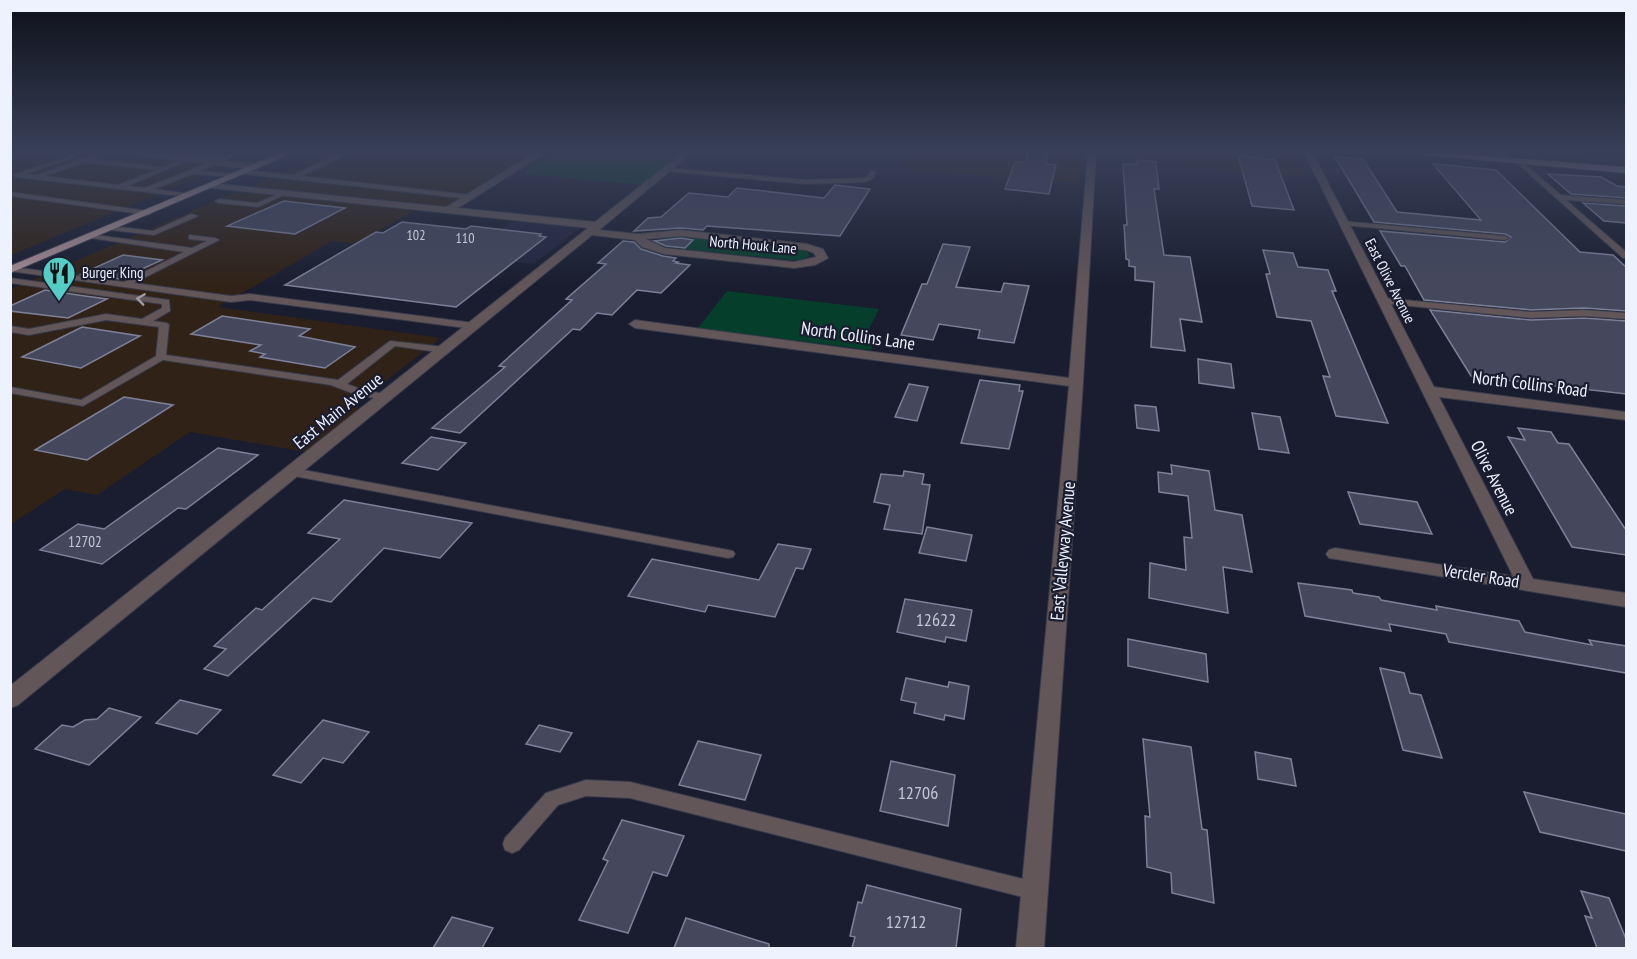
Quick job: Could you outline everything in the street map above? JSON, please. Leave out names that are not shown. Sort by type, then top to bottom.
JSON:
[{"type":"main road","points":[[11,273],[184,197]]},
{"type":"street","name":"North Houk Lane","points":[[321,197],[448,210],[596,229],[638,237],[681,233],[807,247],[819,251],[822,258],[811,264],[794,266],[664,251],[646,245],[638,237]]},
{"type":"street","points":[[448,210],[470,197]]},
{"type":"street","name":"East Main Avenue","points":[[10,699],[635,197]]},
{"type":"street","name":"East Valleyway Avenue","points":[[1030,948],[1089,197]]},
{"type":"street","name":"East Olive Avenue","points":[[1331,197],[1428,391]]},
{"type":"street","name":"North Collins Lane","points":[[635,324],[1076,383]]},
{"type":"street","name":"North Collins Road","points":[[1428,391],[1626,416]]},
{"type":"street","name":"Olive Avenue","points":[[1428,391],[1526,583]]},
{"type":"street","name":"Vercler Road","points":[[1335,554],[1626,600]]},
{"type":"lane","points":[[30,197],[148,213]]},
{"type":"lane","points":[[219,201],[258,206],[277,197]]},
{"type":"lane","points":[[1559,197],[1626,202]]},
{"type":"lane","points":[[1559,197],[1626,256]]},
{"type":"lane","points":[[154,233],[194,216]]},
{"type":"lane","points":[[1344,223],[1505,238]]},
{"type":"lane","points":[[111,228],[168,235]]},
{"type":"lane","points":[[91,236],[193,251]]},
{"type":"lane","points":[[124,285],[214,240],[192,237]]},
{"type":"lane","points":[[11,273],[231,299],[250,297],[474,326]]},
{"type":"lane","points":[[11,273],[166,302],[167,309],[144,322]]},
{"type":"lane","points":[[1383,301],[1531,315],[1584,313],[1626,316]]},
{"type":"lane","points":[[11,329],[28,332],[106,317],[164,325],[161,357]]},
{"type":"lane","points":[[339,385],[393,343],[445,350]]},
{"type":"lane","points":[[10,390],[83,403],[161,357],[339,385],[386,398]]},
{"type":"lane","points":[[293,472],[728,554]]},
{"type":"lane","points":[[512,844],[552,799],[586,788],[630,790],[1035,891]]},
{"type":"shaded area","points":[[11,197],[152,197],[11,255]]},
{"type":"shaded area","points":[[224,197],[297,197],[415,210],[356,244],[332,241],[218,307],[441,338],[359,402],[357,411],[306,452],[190,432],[97,495],[65,489],[11,524],[11,289]]},
{"type":"shaded area","points":[[350,197],[464,197],[444,206]]},
{"type":"shaded area","points":[[513,220],[579,229],[534,264],[461,256]]},
{"type":"green space","points":[[679,236],[800,249],[808,252],[809,256],[802,260],[791,260],[665,247],[658,244],[659,240],[666,237]]},
{"type":"green space","points":[[727,291],[879,309],[867,333],[878,334],[871,350],[698,328]]},
{"type":"building","points":[[685,197],[865,197],[840,236],[707,226],[703,230],[681,228],[634,231],[648,218],[661,217]]},
{"type":"building","points":[[1125,197],[1155,197],[1164,255],[1190,257],[1202,322],[1180,319],[1185,351],[1151,347],[1154,282],[1135,280],[1135,267],[1129,266],[1129,260],[1126,259],[1124,225],[1127,225]]},
{"type":"building","points":[[1249,197],[1289,197],[1294,210],[1252,206]]},
{"type":"building","points":[[1359,197],[1387,197],[1397,212],[1481,220],[1461,197],[1523,197],[1580,252],[1613,255],[1626,267],[1626,311],[1584,308],[1531,310],[1424,300],[1405,266],[1401,266],[1380,231],[1505,242],[1511,237],[1505,234],[1374,222]]},
{"type":"building","points":[[284,201],[345,208],[295,234],[227,226]]},
{"type":"building","points":[[1583,203],[1626,206],[1626,223],[1604,221]]},
{"type":"building","points":[[402,222],[466,229],[471,226],[541,234],[539,236],[546,237],[456,307],[285,285],[376,232],[383,233]]},
{"type":"building","points":[[681,238],[693,240],[685,248],[666,246],[654,241]]},
{"type":"building","points":[[623,241],[634,242],[641,249],[676,258],[673,261],[678,262],[676,263],[690,265],[661,293],[637,290],[612,315],[597,313],[580,330],[573,329],[460,433],[432,428],[505,367],[499,366],[572,300],[566,299],[606,264],[598,263]]},
{"type":"building","points":[[943,244],[970,247],[956,287],[1001,292],[1004,283],[1029,286],[1014,343],[978,338],[980,330],[939,324],[933,340],[901,335],[922,284],[927,284]]},
{"type":"building","points":[[1263,250],[1293,253],[1298,267],[1328,270],[1336,291],[1332,291],[1388,423],[1336,416],[1323,376],[1330,377],[1311,321],[1277,317],[1266,274],[1270,274]]},
{"type":"building","points":[[123,255],[162,260],[120,279],[81,274]]},
{"type":"building","name":"Burger King","points":[[45,290],[107,299],[68,318],[10,311],[10,306]]},
{"type":"building","points":[[1430,310],[1531,320],[1584,318],[1626,321],[1626,394],[1471,376]]},
{"type":"building","points":[[222,316],[310,329],[299,336],[355,347],[325,368],[260,357],[265,354],[250,351],[261,345],[191,334]]},
{"type":"building","points":[[82,327],[140,336],[81,368],[22,357]]},
{"type":"building","points":[[1198,359],[1231,364],[1234,388],[1199,383]]},
{"type":"building","points":[[980,380],[1020,385],[1019,391],[1023,391],[1009,449],[961,443]]},
{"type":"building","points":[[909,384],[928,387],[917,421],[895,417]]},
{"type":"building","points":[[124,397],[173,405],[87,460],[35,450]]},
{"type":"building","points":[[1135,405],[1156,407],[1159,431],[1137,428]]},
{"type":"building","points":[[1252,413],[1280,417],[1289,453],[1259,449]]},
{"type":"building","points":[[1518,428],[1551,432],[1558,443],[1569,444],[1626,530],[1626,555],[1572,547],[1508,437],[1525,440]]},
{"type":"building","points":[[431,437],[466,443],[438,470],[402,463]]},
{"type":"building","points":[[218,448],[258,455],[186,509],[178,508],[102,564],[40,550],[78,524],[104,529]]},
{"type":"building","points":[[1171,465],[1209,471],[1215,510],[1242,515],[1252,572],[1223,567],[1228,613],[1149,598],[1150,563],[1186,570],[1184,537],[1192,538],[1188,496],[1159,492],[1158,472],[1172,474]]},
{"type":"building","points":[[904,471],[924,474],[922,484],[930,485],[922,534],[884,529],[890,505],[874,502],[881,474],[903,476]]},
{"type":"building","points":[[1348,492],[1417,502],[1432,534],[1360,524]]},
{"type":"building","points":[[344,500],[472,523],[440,558],[384,548],[331,602],[313,598],[228,676],[204,669],[226,649],[214,646],[256,608],[262,610],[340,539],[308,533]]},
{"type":"building","points":[[927,527],[972,535],[966,561],[919,553]]},
{"type":"building","points":[[778,544],[811,549],[803,569],[796,568],[775,617],[708,605],[705,612],[628,596],[652,559],[759,580]]},
{"type":"building","points":[[1298,583],[1352,590],[1353,593],[1379,597],[1381,600],[1437,610],[1436,606],[1519,621],[1525,632],[1592,645],[1589,640],[1626,646],[1626,673],[1449,642],[1446,634],[1389,624],[1391,631],[1305,616]]},
{"type":"building","points":[[905,599],[972,610],[966,641],[946,637],[945,642],[897,632]]},
{"type":"building","points":[[1128,639],[1206,654],[1208,682],[1128,666]]},
{"type":"building","points":[[1380,668],[1404,673],[1410,693],[1421,695],[1442,758],[1403,750]]},
{"type":"building","points":[[906,678],[948,687],[949,682],[969,686],[964,719],[945,715],[944,720],[914,713],[916,703],[901,700]]},
{"type":"building","points":[[180,700],[221,710],[197,734],[156,723]]},
{"type":"building","points":[[109,708],[141,717],[89,765],[35,749],[62,725],[73,727],[85,720],[97,719]]},
{"type":"building","points":[[323,720],[369,732],[343,763],[323,758],[301,783],[273,775]]},
{"type":"building","points":[[539,725],[572,733],[560,752],[526,744]]},
{"type":"building","points":[[1143,739],[1191,747],[1202,829],[1207,830],[1214,903],[1172,893],[1171,873],[1147,867],[1145,816],[1150,817]]},
{"type":"building","points":[[698,741],[761,755],[745,800],[679,785]]},
{"type":"building","points":[[1255,752],[1291,759],[1296,786],[1258,779]]},
{"type":"building","points":[[891,761],[955,775],[948,826],[880,811]]},
{"type":"building","points":[[1524,792],[1626,814],[1626,851],[1540,832]]},
{"type":"building","points":[[622,820],[684,836],[667,876],[653,872],[628,933],[579,920],[608,861],[603,859]]},
{"type":"building","points":[[867,885],[961,909],[956,948],[852,948],[855,937],[850,936],[858,902],[862,903]]},
{"type":"building","points":[[1581,891],[1609,898],[1626,939],[1626,948],[1597,948],[1585,916],[1592,918]]},
{"type":"building","points":[[452,917],[493,928],[482,948],[433,948]]},
{"type":"building","points":[[686,918],[769,944],[769,948],[674,948]]},
{"type":"place","name":"Burger King","points":[[59,302]]}]
